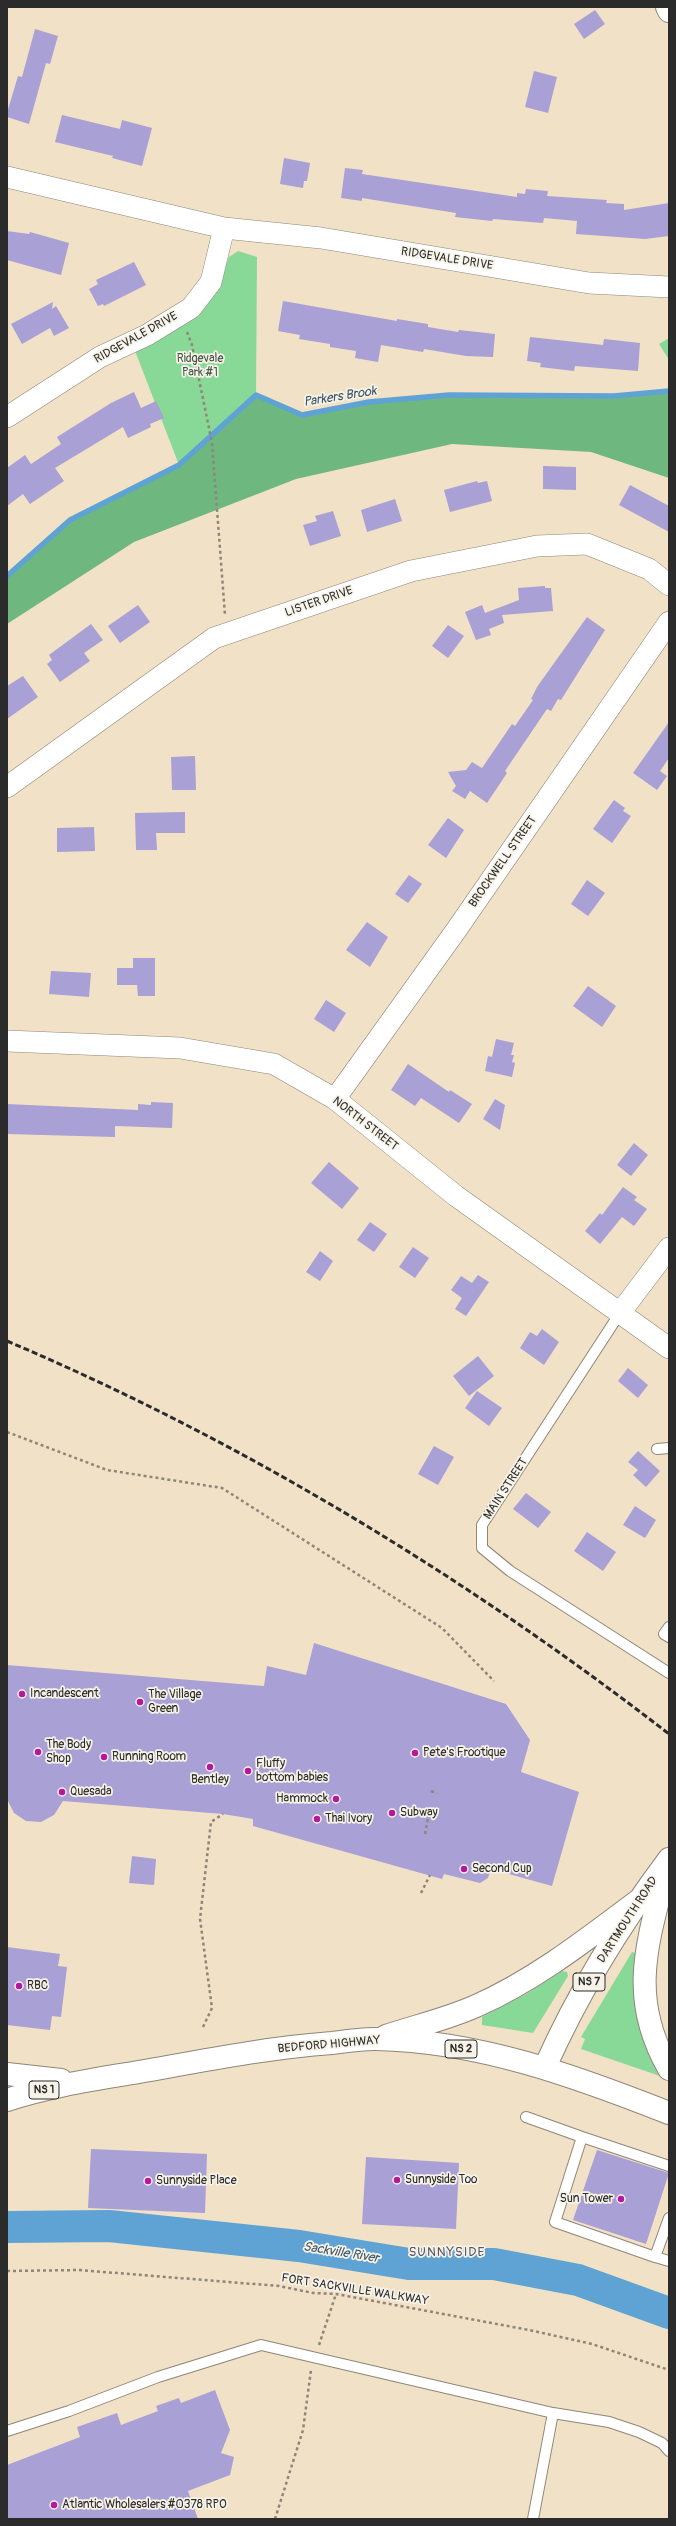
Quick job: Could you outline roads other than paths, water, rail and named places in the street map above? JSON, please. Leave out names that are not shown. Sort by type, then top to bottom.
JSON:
[{"type":"main road","points":[[667,7],[669,11]]},
{"type":"main road","points":[[669,1859],[646,1946],[644,2000],[651,2030],[660,2053],[669,2069]]},
{"type":"main road","name":"DARTMOUTH ROAD","points":[[545,2067],[559,2035],[586,1987],[638,1900],[669,1859]]},
{"type":"main road","points":[[376,2039],[464,2011],[497,1995],[583,1942],[638,1900]]},
{"type":"main road","name":"BEDFORD HIGHWAY","points":[[7,2100],[82,2082],[234,2055],[376,2039],[438,2044],[545,2067],[669,2113]]},
{"type":"main road","name":"NS 2","points":[[7,2074],[82,2082]]},
{"type":"street","name":"RIDGEVALE DRIVE","points":[[7,177],[224,228],[321,238],[589,283],[669,287]]},
{"type":"street","name":"RIDGEVALE DRIVE","points":[[7,417],[100,357],[137,340],[190,308],[211,282],[224,228]]},
{"type":"street","name":"LISTER DRIVE","points":[[7,787],[158,676],[214,638],[411,571],[537,546],[587,544],[649,569],[669,584]]},
{"type":"street","name":"BROCKWELL STREET","points":[[335,1099],[457,929],[669,622]]},
{"type":"street","name":"NORTH STREET","points":[[7,1041],[180,1048],[274,1064],[335,1099],[456,1196],[669,1348]]},
{"type":"street","name":"MAIN STREET","points":[[620,1314],[669,1248]]},
{"type":"lane","name":"MAIN STREET","points":[[620,1314],[482,1525],[482,1548],[510,1571],[669,1673]]},
{"type":"lane","points":[[657,1449],[669,1448]]},
{"type":"lane","points":[[669,1627],[664,1634],[669,1637]]},
{"type":"lane","points":[[526,2117],[669,2166]]},
{"type":"lane","points":[[582,2137],[555,2222],[669,2261]]},
{"type":"lane","points":[[655,2257],[669,2218]]},
{"type":"lane","points":[[7,2431],[69,2412],[158,2377],[261,2345],[553,2413],[609,2422],[639,2432],[662,2443],[669,2452]]},
{"type":"lane","points":[[533,2519],[553,2413]]},
{"type":"waterway","name":"Parkers Brook","points":[[7,576],[70,520],[179,465],[256,395],[302,415],[369,402],[449,395],[614,396],[669,391]]},
{"type":"waterway","name":"Sackville River","points":[[7,2227],[109,2226],[299,2246],[409,2264],[494,2264],[578,2280],[669,2313]]},
{"type":"railway","points":[[7,1341],[95,1380],[181,1423],[267,1468],[350,1516],[433,1567],[513,1620],[592,1676],[669,1734]]},
{"type":"place","name":"Incandescent","points":[[22,1694]]},
{"type":"place","name":"The Village Green","points":[[140,1702]]},
{"type":"place","name":"The Body Shop","points":[[38,1752]]},
{"type":"place","name":"Pete's Frootique","points":[[415,1753]]},
{"type":"place","name":"Running Room","points":[[104,1757]]},
{"type":"place","name":"Bentley","points":[[210,1767]]},
{"type":"place","name":"Fluffy bottom babies","points":[[248,1771]]},
{"type":"place","name":"Quesada","points":[[62,1792]]},
{"type":"place","name":"Hammock","points":[[336,1799]]},
{"type":"place","name":"Subway","points":[[392,1813]]},
{"type":"place","name":"Thai Ivory","points":[[317,1819]]},
{"type":"place","name":"Second Cup","points":[[464,1869]]},
{"type":"place","name":"RBC","points":[[19,1986]]},
{"type":"place","name":"Sunnyside Too","points":[[397,2180]]},
{"type":"place","name":"Sunnyside Place","points":[[148,2181]]},
{"type":"place","name":"Sun Tower","points":[[621,2199]]},
{"type":"place","name":"Atlantic Wholesalers #0378 RPO","points":[[54,2505]]},
{"type":"district","name":"SUNNYSIDE","points":[[447,2253]]},
{"type":"park label","name":"Ridgevale Park #1","points":[[200,366]]}]
